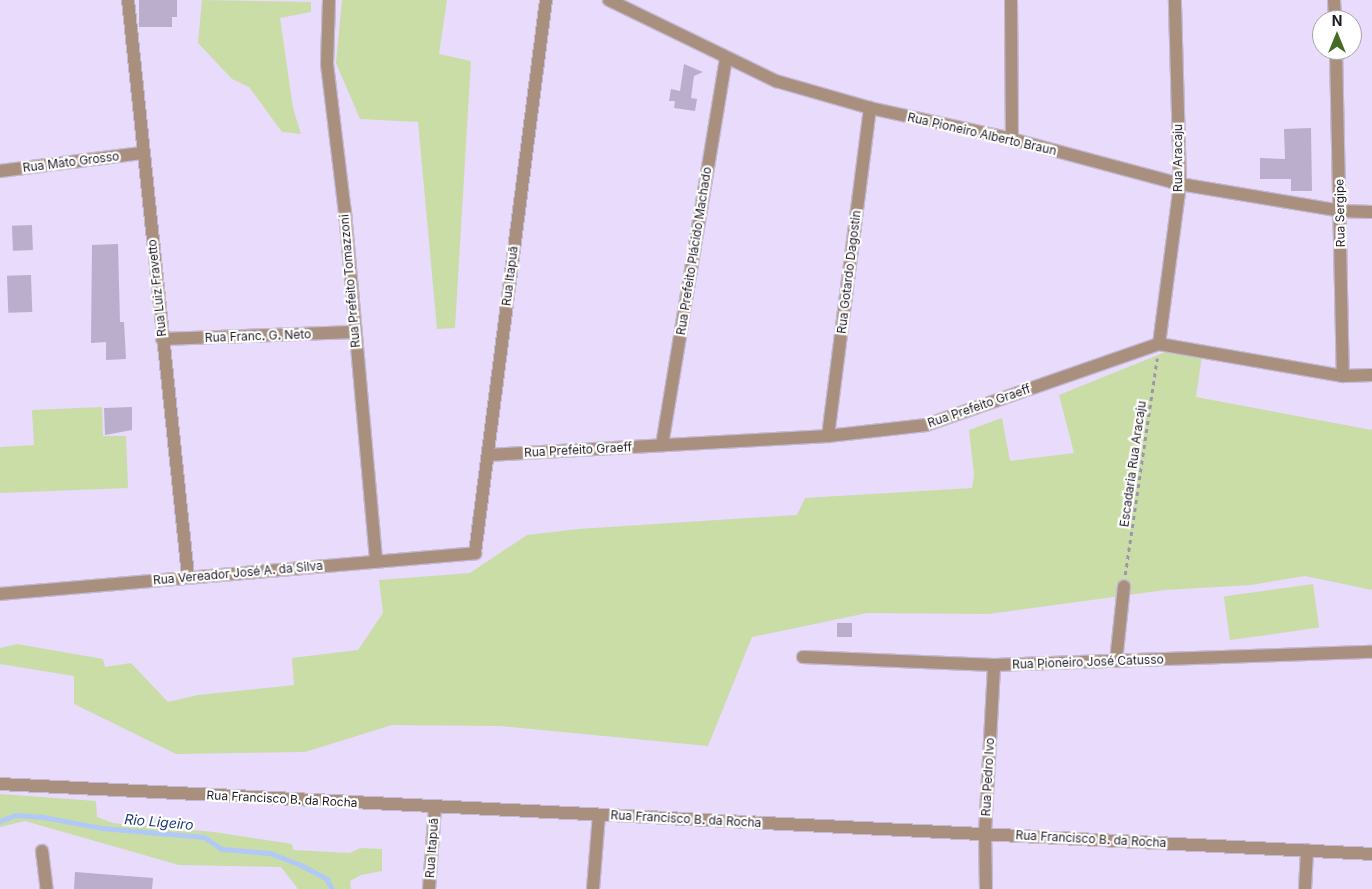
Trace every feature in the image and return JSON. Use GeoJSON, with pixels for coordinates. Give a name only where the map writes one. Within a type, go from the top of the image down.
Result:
{"type":"FeatureCollection","features":[{"type":"Feature","properties":{"kind":"street","name":"Rua Luiz Fravetto"},"geometry":{"type":"LineString","coordinates":[[128,0],[142,153],[188,576]]}},
{"type":"Feature","properties":{"kind":"street","name":"Rua Prefeito Tomazzoni"},"geometry":{"type":"LineString","coordinates":[[329,0],[327,64],[355,332],[376,562]]}},
{"type":"Feature","properties":{"kind":"street","name":"Rua Itapuã"},"geometry":{"type":"LineString","coordinates":[[475,553],[546,0]]}},
{"type":"Feature","properties":{"kind":"street","name":"Rua Pioneiro Alberto Braun"},"geometry":{"type":"LineString","coordinates":[[609,0],[776,81],[870,108],[1012,138],[1180,184],[1341,211],[1372,212]]}},
{"type":"Feature","properties":{"kind":"street"},"geometry":{"type":"LineString","coordinates":[[1011,0],[1012,138]]}},
{"type":"Feature","properties":{"kind":"street","name":"Rua Aracaju"},"geometry":{"type":"LineString","coordinates":[[1159,344],[1180,184],[1175,0]]}},
{"type":"Feature","properties":{"kind":"street","name":"Rua Prefeito Plácido Machado"},"geometry":{"type":"LineString","coordinates":[[662,444],[726,58]]}},
{"type":"Feature","properties":{"kind":"street","name":"Rua Sergipe"},"geometry":{"type":"LineString","coordinates":[[1336,60],[1343,376]]}},
{"type":"Feature","properties":{"kind":"street","name":"Rua Gotardo Dagostin"},"geometry":{"type":"LineString","coordinates":[[828,436],[870,108]]}},
{"type":"Feature","properties":{"kind":"street","name":"Rua Mato Grosso"},"geometry":{"type":"LineString","coordinates":[[0,171],[142,153]]}},
{"type":"Feature","properties":{"kind":"street","name":"Rua Franc. G. Neto"},"geometry":{"type":"LineString","coordinates":[[162,339],[355,332]]}},
{"type":"Feature","properties":{"kind":"street","name":"Rua Prefeito Graeff"},"geometry":{"type":"LineString","coordinates":[[488,455],[828,436],[926,425],[1159,344],[1343,376],[1372,375]]}},
{"type":"Feature","properties":{"kind":"street","name":"Rua Vereador José A. da Silva"},"geometry":{"type":"LineString","coordinates":[[0,594],[188,576],[475,553]]}},
{"type":"Feature","properties":{"kind":"street"},"geometry":{"type":"LineString","coordinates":[[1116,661],[1124,586]]}},
{"type":"Feature","properties":{"kind":"street","name":"Rua Pioneiro José Catusso"},"geometry":{"type":"LineString","coordinates":[[803,657],[994,666],[1372,652]]}},
{"type":"Feature","properties":{"kind":"street","name":"Rua Pedro Ivo"},"geometry":{"type":"LineString","coordinates":[[986,889],[985,833],[994,666]]}},
{"type":"Feature","properties":{"kind":"street","name":"Rua Francisco B. da Rocha"},"geometry":{"type":"LineString","coordinates":[[0,784],[1372,854]]}},
{"type":"Feature","properties":{"kind":"street","name":"Rua Itapuã"},"geometry":{"type":"LineString","coordinates":[[429,889],[435,807]]}},
{"type":"Feature","properties":{"kind":"street"},"geometry":{"type":"LineString","coordinates":[[593,889],[599,815]]}},
{"type":"Feature","properties":{"kind":"street"},"geometry":{"type":"LineString","coordinates":[[1305,889],[1307,850]]}},
{"type":"Feature","properties":{"kind":"street"},"geometry":{"type":"LineString","coordinates":[[42,851],[46,889]]}},
{"type":"Feature","properties":{"kind":"path","name":"Escadaria Rua Aracaju"},"geometry":{"type":"LineString","coordinates":[[1124,586],[1159,344]]}},
{"type":"Feature","properties":{"kind":"green space"},"geometry":{"type":"Polygon","coordinates":[[[202,0],[311,2],[311,12],[280,18],[293,108],[301,134],[282,132],[249,87],[232,79],[198,43],[202,0]]]}},
{"type":"Feature","properties":{"kind":"green space"},"geometry":{"type":"Polygon","coordinates":[[[342,0],[447,0],[439,54],[471,61],[455,328],[437,329],[418,122],[360,119],[336,63],[342,0]]]}},
{"type":"Feature","properties":{"kind":"green space"},"geometry":{"type":"Polygon","coordinates":[[[1168,351],[1202,356],[1196,397],[1372,430],[1372,590],[1305,576],[1251,585],[1165,590],[988,614],[867,613],[752,637],[708,746],[500,726],[392,725],[305,752],[176,754],[74,704],[74,676],[0,664],[0,648],[17,644],[103,659],[105,667],[131,663],[168,702],[198,695],[294,685],[292,658],[358,650],[383,613],[379,580],[470,573],[527,535],[578,529],[797,515],[805,498],[972,488],[974,475],[969,430],[1002,418],[1010,461],[1074,453],[1059,395],[1168,351]]]}},
{"type":"Feature","properties":{"kind":"green space"},"geometry":{"type":"Polygon","coordinates":[[[102,407],[103,436],[126,436],[128,488],[0,493],[0,447],[34,445],[32,410],[102,407]]]}},
{"type":"Feature","properties":{"kind":"green space"},"geometry":{"type":"Polygon","coordinates":[[[1313,584],[1319,628],[1230,640],[1224,597],[1313,584]]]}},
{"type":"Feature","properties":{"kind":"green space"},"geometry":{"type":"Polygon","coordinates":[[[0,794],[96,801],[97,817],[113,823],[214,832],[292,844],[293,850],[350,853],[360,848],[382,849],[382,871],[361,875],[350,881],[351,889],[298,889],[281,867],[179,865],[25,821],[0,827],[0,794]]]}},
{"type":"Feature","properties":{"kind":"building"},"geometry":{"type":"Polygon","coordinates":[[[139,0],[177,0],[177,17],[172,17],[172,27],[139,27],[139,0]]]}},
{"type":"Feature","properties":{"kind":"building"},"geometry":{"type":"Polygon","coordinates":[[[684,64],[703,72],[694,76],[691,98],[697,99],[695,111],[674,108],[675,101],[669,101],[671,89],[680,91],[684,64]]]}},
{"type":"Feature","properties":{"kind":"building"},"geometry":{"type":"Polygon","coordinates":[[[1311,128],[1312,191],[1291,191],[1291,179],[1260,179],[1260,158],[1285,159],[1284,129],[1311,128]]]}},
{"type":"Feature","properties":{"kind":"building"},"geometry":{"type":"Polygon","coordinates":[[[32,225],[33,250],[13,251],[12,226],[32,225]]]}},
{"type":"Feature","properties":{"kind":"building"},"geometry":{"type":"Polygon","coordinates":[[[118,244],[120,322],[124,322],[126,359],[106,360],[106,342],[91,343],[92,245],[118,244]]]}},
{"type":"Feature","properties":{"kind":"building"},"geometry":{"type":"Polygon","coordinates":[[[31,275],[32,312],[8,313],[7,276],[31,275]]]}},
{"type":"Feature","properties":{"kind":"building"},"geometry":{"type":"Polygon","coordinates":[[[132,407],[132,430],[105,435],[104,408],[132,407]]]}},
{"type":"Feature","properties":{"kind":"building"},"geometry":{"type":"Polygon","coordinates":[[[837,623],[852,623],[852,637],[837,637],[837,623]]]}},
{"type":"Feature","properties":{"kind":"building"},"geometry":{"type":"Polygon","coordinates":[[[75,872],[153,878],[152,889],[74,889],[75,872]]]}},
{"type":"Feature","properties":{"kind":"waterway","name":"Rio Ligeiro"},"geometry":{"type":"LineString","coordinates":[[0,821],[16,815],[43,817],[102,828],[204,837],[222,849],[270,853],[301,865],[327,879],[332,889]]}}]}
